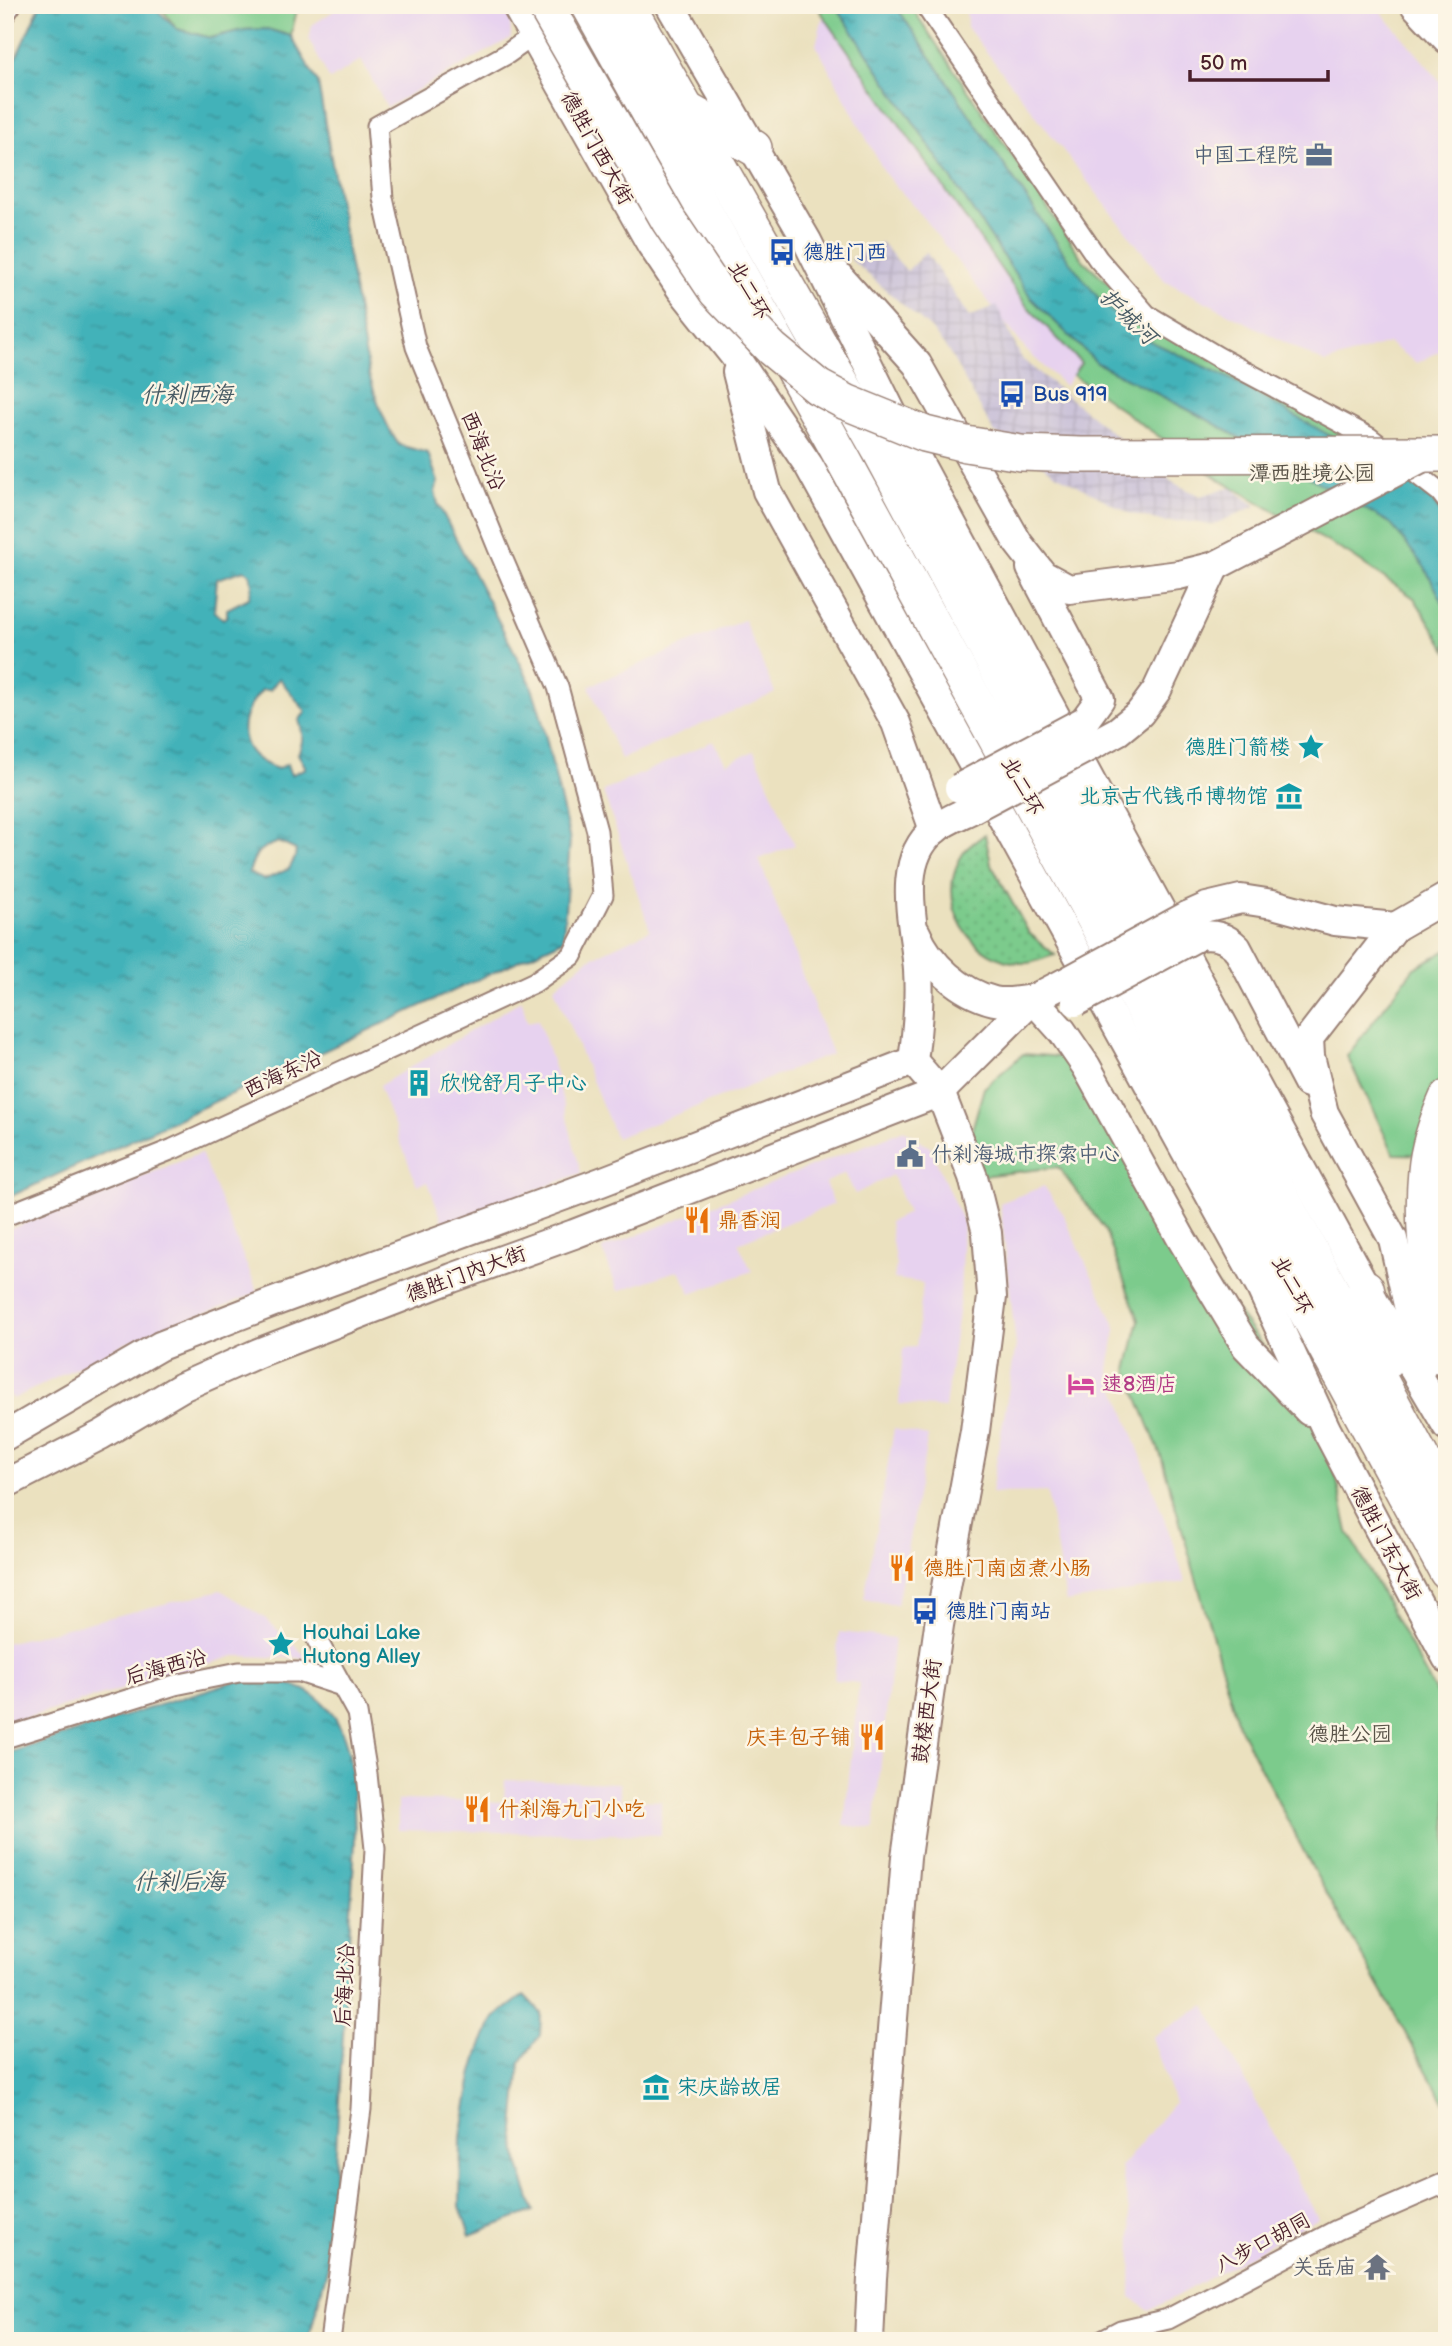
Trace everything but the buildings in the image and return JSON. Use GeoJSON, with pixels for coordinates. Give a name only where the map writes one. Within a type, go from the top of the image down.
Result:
{"type":"FeatureCollection","features":[{"type":"Feature","properties":{"kind":"highway","name":"北二环"},"geometry":{"type":"LineString","coordinates":[[589,5],[830,435],[1076,884],[1442,1564],[1447,1592]]}},
{"type":"Feature","properties":{"kind":"highway","name":"北二环"},"geometry":{"type":"LineString","coordinates":[[627,5],[879,449],[1447,1505]]}},
{"type":"Feature","properties":{"kind":"highway"},"geometry":{"type":"LineString","coordinates":[[540,20],[716,291],[772,349],[818,387],[846,402],[925,434],[1021,453],[1447,454]]}},
{"type":"Feature","properties":{"kind":"highway"},"geometry":{"type":"LineString","coordinates":[[633,83],[643,159]]}},
{"type":"Feature","properties":{"kind":"highway"},"geometry":{"type":"LineString","coordinates":[[687,109],[754,148]]}},
{"type":"Feature","properties":{"kind":"highway"},"geometry":{"type":"LineString","coordinates":[[1447,1098],[1436,1124],[1426,1169],[1424,1223],[1439,1332],[1447,1360]]}},
{"type":"Feature","properties":{"kind":"highway"},"geometry":{"type":"LineString","coordinates":[[1366,1288],[1394,1408]]}},
{"type":"Feature","properties":{"kind":"street"},"geometry":{"type":"LineString","coordinates":[[5,14],[11,5]]}},
{"type":"Feature","properties":{"kind":"street","name":"德胜门西大街"},"geometry":{"type":"LineString","coordinates":[[516,5],[540,20],[651,244],[681,289],[733,354],[809,466],[1261,1288],[1326,1429]]}},
{"type":"Feature","properties":{"kind":"street","name":"德胜门西大街"},"geometry":{"type":"LineString","coordinates":[[557,5],[643,159],[681,289]]}},
{"type":"Feature","properties":{"kind":"street"},"geometry":{"type":"LineString","coordinates":[[670,5],[807,241],[891,411],[1366,1288],[1447,1426]]}},
{"type":"Feature","properties":{"kind":"street"},"geometry":{"type":"LineString","coordinates":[[925,5],[1098,259],[1147,315],[1218,357],[1370,438],[1440,492],[1447,501]]}},
{"type":"Feature","properties":{"kind":"street"},"geometry":{"type":"LineString","coordinates":[[1415,5],[1447,39]]}},
{"type":"Feature","properties":{"kind":"street","name":"西海北沿"},"geometry":{"type":"LineString","coordinates":[[540,20],[507,54],[377,126],[383,198],[416,347],[558,687],[597,831],[603,895],[572,956]]}},
{"type":"Feature","properties":{"kind":"street"},"geometry":{"type":"LineString","coordinates":[[807,241],[917,365],[1018,543],[1100,699],[1090,732]]}},
{"type":"Feature","properties":{"kind":"street"},"geometry":{"type":"LineString","coordinates":[[733,354],[767,491],[897,723],[936,787],[965,798]]}},
{"type":"Feature","properties":{"kind":"street"},"geometry":{"type":"LineString","coordinates":[[1018,543],[1043,575],[1069,589],[1179,575],[1214,566],[1447,445]]}},
{"type":"Feature","properties":{"kind":"street"},"geometry":{"type":"LineString","coordinates":[[1033,999],[940,1092],[913,1061],[918,1027],[919,986],[910,900],[913,865],[925,841],[965,798],[1090,732],[1118,731],[1140,713],[1157,690],[1214,566]]}},
{"type":"Feature","properties":{"kind":"street"},"geometry":{"type":"LineString","coordinates":[[897,723],[934,830]]}},
{"type":"Feature","properties":{"kind":"street"},"geometry":{"type":"LineString","coordinates":[[1324,1113],[1310,1056],[1309,1038],[1395,927],[1447,897]]}},
{"type":"Feature","properties":{"kind":"street"},"geometry":{"type":"LineString","coordinates":[[913,924],[919,941],[944,973],[960,986],[995,1002],[1009,1003],[1071,992],[1193,926],[1214,905],[1241,899],[1273,904],[1335,921],[1395,927]]}},
{"type":"Feature","properties":{"kind":"street"},"geometry":{"type":"LineString","coordinates":[[1193,926],[1237,947],[1393,1240],[1428,1393]]}},
{"type":"Feature","properties":{"kind":"street","name":"西海东沿"},"geometry":{"type":"LineString","coordinates":[[5,1216],[206,1135],[536,982],[572,956]]}},
{"type":"Feature","properties":{"kind":"street"},"geometry":{"type":"LineString","coordinates":[[1071,992],[1070,1025],[1086,1066]]}},
{"type":"Feature","properties":{"kind":"street"},"geometry":{"type":"LineString","coordinates":[[1033,999],[1062,1031],[1086,1066],[1181,1238],[1246,1346],[1326,1429]]}},
{"type":"Feature","properties":{"kind":"street","name":"德胜门内大街"},"geometry":{"type":"LineString","coordinates":[[11,1435],[160,1346],[283,1298],[601,1182],[913,1061]]}},
{"type":"Feature","properties":{"kind":"street","name":"德胜门内大街"},"geometry":{"type":"LineString","coordinates":[[5,1485],[101,1435],[182,1387],[258,1353],[940,1092]]}},
{"type":"Feature","properties":{"kind":"street","name":"鼓楼西大街"},"geometry":{"type":"LineString","coordinates":[[869,2341],[906,1857],[939,1625],[975,1431],[992,1297],[987,1233],[976,1188],[940,1092]]}},
{"type":"Feature","properties":{"kind":"street","name":"德胜门东大街"},"geometry":{"type":"LineString","coordinates":[[1326,1429],[1447,1658]]}},
{"type":"Feature","properties":{"kind":"street","name":"后海北沿"},"geometry":{"type":"LineString","coordinates":[[317,1640],[358,1713],[375,1849],[362,2109],[330,2341]]}},
{"type":"Feature","properties":{"kind":"street","name":"后海西沿"},"geometry":{"type":"LineString","coordinates":[[5,1738],[175,1685],[239,1672],[299,1672],[342,1686]]}},
{"type":"Feature","properties":{"kind":"street","name":"八步口胡同"},"geometry":{"type":"LineString","coordinates":[[1100,2341],[1121,2330],[1168,2319],[1337,2230],[1447,2182]]}},
{"type":"Feature","properties":{"kind":"shaded area"},"geometry":{"type":"Polygon","coordinates":[[[343,5],[503,5],[510,17],[511,38],[387,107],[361,60],[330,80],[309,40],[312,25],[343,5]]]}},
{"type":"Feature","properties":{"kind":"shaded area"},"geometry":{"type":"Polygon","coordinates":[[[966,5],[1375,5],[1447,89],[1447,347],[1417,363],[1388,343],[1325,363],[1165,281],[967,27],[966,5]]]}},
{"type":"Feature","properties":{"kind":"shaded area"},"geometry":{"type":"Polygon","coordinates":[[[823,16],[1026,305],[1081,363],[1065,386],[1027,351],[914,206],[886,175],[816,45],[823,16]]]}},
{"type":"Feature","properties":{"kind":"shaded area"},"geometry":{"type":"Polygon","coordinates":[[[881,242],[907,271],[926,252],[969,317],[997,306],[1022,359],[1174,483],[1200,496],[1230,487],[1256,506],[1212,525],[1184,521],[1165,522],[1129,513],[1056,474],[994,432],[949,352],[931,329],[850,259],[881,242]]]}},
{"type":"Feature","properties":{"kind":"shaded area"},"geometry":{"type":"Polygon","coordinates":[[[744,620],[775,693],[621,759],[589,686],[744,620]]]}},
{"type":"Feature","properties":{"kind":"shaded area"},"geometry":{"type":"Polygon","coordinates":[[[713,741],[726,763],[754,751],[795,845],[759,859],[832,1054],[616,1138],[554,988],[587,960],[650,930],[603,791],[713,741]]]}},
{"type":"Feature","properties":{"kind":"shaded area"},"geometry":{"type":"Polygon","coordinates":[[[522,1000],[527,1022],[538,1020],[555,1070],[581,1173],[444,1226],[428,1182],[417,1185],[379,1086],[522,1000]]]}},
{"type":"Feature","properties":{"kind":"shaded area"},"geometry":{"type":"Polygon","coordinates":[[[904,1130],[930,1147],[963,1223],[960,1298],[945,1408],[899,1404],[903,1348],[916,1347],[923,1283],[894,1279],[896,1266],[889,1222],[908,1213],[892,1175],[855,1194],[845,1173],[825,1183],[834,1204],[738,1243],[752,1271],[691,1294],[679,1270],[618,1291],[602,1249],[904,1130]]]}},
{"type":"Feature","properties":{"kind":"shaded area"},"geometry":{"type":"Polygon","coordinates":[[[201,1153],[258,1293],[130,1341],[13,1399],[5,1389],[5,1231],[201,1153]]]}},
{"type":"Feature","properties":{"kind":"shaded area"},"geometry":{"type":"Polygon","coordinates":[[[1044,1186],[1062,1212],[1116,1327],[1109,1370],[1185,1582],[1066,1602],[1047,1492],[991,1493],[1016,1345],[1000,1203],[1044,1186]]]}},
{"type":"Feature","properties":{"kind":"shaded area"},"geometry":{"type":"Polygon","coordinates":[[[894,1429],[928,1436],[897,1605],[864,1599],[894,1429]]]}},
{"type":"Feature","properties":{"kind":"shaded area"},"geometry":{"type":"Polygon","coordinates":[[[221,1590],[266,1619],[308,1658],[235,1656],[5,1724],[5,1643],[221,1590]]]}},
{"type":"Feature","properties":{"kind":"shaded area"},"geometry":{"type":"Polygon","coordinates":[[[839,1632],[894,1638],[874,1829],[844,1825],[859,1683],[834,1680],[839,1632]]]}},
{"type":"Feature","properties":{"kind":"shaded area"},"geometry":{"type":"Polygon","coordinates":[[[505,1780],[620,1783],[620,1800],[661,1801],[661,1835],[398,1830],[398,1800],[504,1802],[505,1780]]]}},
{"type":"Feature","properties":{"kind":"shaded area"},"geometry":{"type":"Polygon","coordinates":[[[1205,2005],[1318,2218],[1149,2311],[1131,2297],[1132,2229],[1121,2167],[1174,2103],[1152,2037],[1205,2005]]]}},
{"type":"Feature","properties":{"kind":"green space"},"geometry":{"type":"Polygon","coordinates":[[[159,5],[298,5],[291,36],[267,29],[242,30],[211,38],[177,29],[159,5]]]}},
{"type":"Feature","properties":{"kind":"green space","name":"潭西胜境公园"},"geometry":{"type":"Polygon","coordinates":[[[816,5],[910,5],[1083,260],[1166,335],[1335,426],[1432,492],[1447,510],[1447,650],[1414,598],[1352,556],[1217,478],[1073,375],[1081,363],[1026,305],[816,5]]]}},
{"type":"Feature","properties":{"kind":"green space"},"geometry":{"type":"Polygon","coordinates":[[[985,834],[991,864],[1029,933],[1055,955],[1028,963],[1008,961],[989,954],[974,942],[962,927],[952,890],[955,871],[966,849],[985,834]]]}},
{"type":"Feature","properties":{"kind":"green space"},"geometry":{"type":"Polygon","coordinates":[[[1447,950],[1447,1155],[1394,1154],[1347,1056],[1414,968],[1447,950]]]}},
{"type":"Feature","properties":{"kind":"green space","name":"德胜公园"},"geometry":{"type":"Polygon","coordinates":[[[1023,1054],[1063,1057],[1086,1066],[1181,1238],[1326,1429],[1348,1532],[1447,1713],[1447,2107],[1314,1871],[1238,1725],[1161,1456],[1127,1370],[1139,1320],[1104,1228],[1058,1167],[973,1177],[963,1149],[971,1133],[984,1088],[1023,1054]]]}},
{"type":"Feature","properties":{"kind":"water","name":"什刹西海"},"geometry":{"type":"Polygon","coordinates":[[[40,5],[152,5],[177,29],[211,38],[242,30],[267,29],[291,36],[318,83],[369,375],[378,403],[399,445],[428,453],[438,482],[435,492],[438,504],[530,682],[540,712],[570,840],[563,940],[5,1199],[5,82],[40,5]],[[244,570],[217,579],[214,611],[223,619],[227,616],[227,609],[249,598],[252,585],[250,574],[244,570]],[[279,678],[270,690],[262,690],[253,701],[244,724],[244,736],[254,755],[278,769],[287,764],[291,775],[306,768],[298,754],[302,737],[299,720],[306,712],[279,678]],[[279,842],[262,849],[253,860],[249,873],[264,880],[289,869],[295,858],[296,850],[279,842]]]}},
{"type":"Feature","properties":{"kind":"water"},"geometry":{"type":"Polygon","coordinates":[[[835,5],[895,5],[1070,262],[1104,305],[1141,337],[1225,376],[1420,487],[1447,519],[1447,610],[1425,568],[1390,523],[1206,419],[1097,363],[1032,299],[835,5]]]}},
{"type":"Feature","properties":{"kind":"water","name":"什刹后海"},"geometry":{"type":"Polygon","coordinates":[[[235,1681],[284,1683],[309,1692],[326,1706],[339,1725],[347,1746],[354,1795],[355,1842],[329,2262],[308,2341],[5,2341],[5,1754],[235,1681]]]}},
{"type":"Feature","properties":{"kind":"water"},"geometry":{"type":"Polygon","coordinates":[[[524,1995],[541,2013],[540,2035],[520,2063],[514,2130],[519,2166],[534,2211],[470,2235],[460,2206],[461,2137],[472,2076],[481,2045],[494,2018],[524,1995]]]}},
{"type":"Feature","properties":{"kind":"place","name":"中国工程院"},"geometry":{"type":"Point","coordinates":[1319,155]}},
{"type":"Feature","properties":{"kind":"place","name":"德胜门西"},"geometry":{"type":"Point","coordinates":[782,252]}},
{"type":"Feature","properties":{"kind":"place","name":"Bus 919"},"geometry":{"type":"Point","coordinates":[1012,394]}},
{"type":"Feature","properties":{"kind":"place","name":"德胜门箭楼"},"geometry":{"type":"Point","coordinates":[1311,747]}},
{"type":"Feature","properties":{"kind":"place","name":"北京古代钱币博物馆"},"geometry":{"type":"Point","coordinates":[1289,796]}},
{"type":"Feature","properties":{"kind":"place","name":"欣悦舒月子中心"},"geometry":{"type":"Point","coordinates":[419,1083]}},
{"type":"Feature","properties":{"kind":"place","name":"什刹海城市探索中心"},"geometry":{"type":"Point","coordinates":[910,1154]}},
{"type":"Feature","properties":{"kind":"place","name":"鼎香润"},"geometry":{"type":"Point","coordinates":[697,1220]}},
{"type":"Feature","properties":{"kind":"place","name":"速8酒店"},"geometry":{"type":"Point","coordinates":[1081,1384]}},
{"type":"Feature","properties":{"kind":"place","name":"德胜门南卤煮小肠"},"geometry":{"type":"Point","coordinates":[902,1568]}},
{"type":"Feature","properties":{"kind":"place","name":"德胜门南站"},"geometry":{"type":"Point","coordinates":[925,1611]}},
{"type":"Feature","properties":{"kind":"place","name":"Houhai Lake Hutong Alley"},"geometry":{"type":"Point","coordinates":[281,1644]}},
{"type":"Feature","properties":{"kind":"place","name":"庆丰包子铺"},"geometry":{"type":"Point","coordinates":[872,1737]}},
{"type":"Feature","properties":{"kind":"place","name":"什刹海九门小吃"},"geometry":{"type":"Point","coordinates":[477,1809]}},
{"type":"Feature","properties":{"kind":"place","name":"宋庆龄故居"},"geometry":{"type":"Point","coordinates":[656,2087]}},
{"type":"Feature","properties":{"kind":"place","name":"关岳庙"},"geometry":{"type":"Point","coordinates":[1377,2267]}},
{"type":"Feature","properties":{"kind":"water label","name":"护城河"},"geometry":{"type":"Point","coordinates":[1128,317]}}]}
